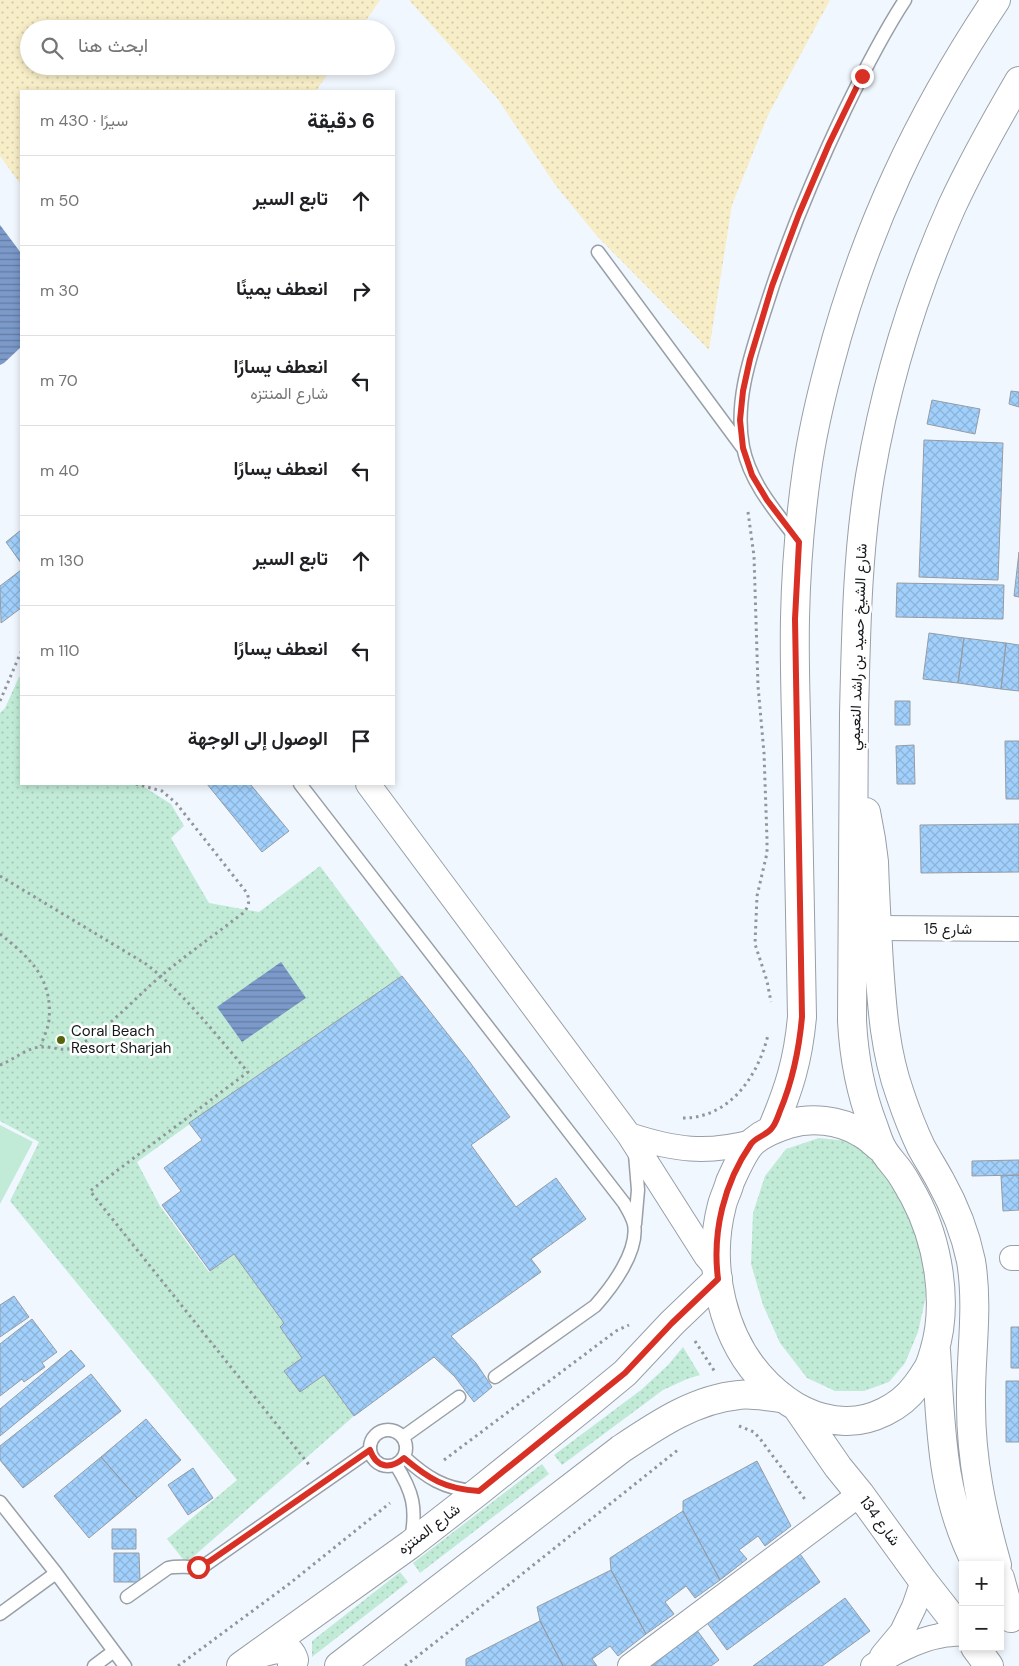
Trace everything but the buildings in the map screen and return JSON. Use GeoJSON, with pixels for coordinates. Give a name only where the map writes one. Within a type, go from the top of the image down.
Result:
{"type":"FeatureCollection","features":[{"type":"Feature","properties":{"kind":"main road"},"geometry":{"type":"LineString","coordinates":[[790,1404],[757,1375],[738,1347],[726,1317],[717,1274],[717,1241],[722,1206],[734,1172],[762,1136],[792,1078],[800,1040],[802,1017],[795,619],[799,542],[807,468],[822,394],[840,321],[865,250],[893,180],[927,112],[964,48],[996,0]]}},
{"type":"Feature","properties":{"kind":"main road","name":"شارع الشيخ حميد بن راشد النعيمي"},"geometry":{"type":"LineString","coordinates":[[882,1149],[864,1100],[857,1074],[853,1048],[852,1021],[853,773],[856,617],[861,546],[870,476],[884,407],[903,338],[925,272],[949,214],[984,143],[1019,81]]}},
{"type":"Feature","properties":{"kind":"main road"},"geometry":{"type":"LineString","coordinates":[[853,773],[862,794],[871,839],[885,1034],[899,1092],[909,1120],[955,1211],[965,1237],[970,1261],[975,1291],[970,1402],[973,1452],[981,1503],[996,1561]]}},
{"type":"Feature","properties":{"kind":"main road"},"geometry":{"type":"LineString","coordinates":[[339,1666],[621,1449],[653,1427],[680,1412],[709,1401],[740,1394],[790,1404],[822,1419],[848,1421],[873,1417],[896,1406],[914,1389],[928,1368],[936,1344],[941,1315],[940,1285],[927,1227],[916,1199],[901,1173],[882,1149],[859,1131],[831,1121],[801,1120],[762,1136]]}},
{"type":"Feature","properties":{"kind":"main road","name":"شارع المنتزه"},"geometry":{"type":"LineString","coordinates":[[250,1659],[411,1544],[625,1373],[717,1274]]}},
{"type":"Feature","properties":{"kind":"main road"},"geometry":{"type":"LineString","coordinates":[[936,1344],[941,1433],[946,1473],[955,1512],[975,1561]]}},
{"type":"Feature","properties":{"kind":"main road","name":"شارع 134"},"geometry":{"type":"LineString","coordinates":[[790,1404],[860,1494],[959,1628]]}},
{"type":"Feature","properties":{"kind":"main road"},"geometry":{"type":"LineString","coordinates":[[1004,1594],[1010,1617]]}},
{"type":"Feature","properties":{"kind":"main road"},"geometry":{"type":"LineString","coordinates":[[250,1659],[278,1649],[289,1650],[293,1654],[292,1666]]}},
{"type":"Feature","properties":{"kind":"main road"},"geometry":{"type":"LineString","coordinates":[[978,1651],[989,1666]]}},
{"type":"Feature","properties":{"kind":"street"},"geometry":{"type":"LineString","coordinates":[[369,785],[629,1135],[717,1274]]}},
{"type":"Feature","properties":{"kind":"street","name":"شارع 15"},"geometry":{"type":"LineString","coordinates":[[877,928],[1019,929]]}},
{"type":"Feature","properties":{"kind":"street"},"geometry":{"type":"LineString","coordinates":[[629,1135],[671,1147],[712,1150],[732,1147],[762,1136]]}},
{"type":"Feature","properties":{"kind":"street"},"geometry":{"type":"LineString","coordinates":[[630,1666],[860,1494]]}},
{"type":"Feature","properties":{"kind":"street"},"geometry":{"type":"LineString","coordinates":[[874,1665],[902,1632],[914,1607],[923,1580]]}},
{"type":"Feature","properties":{"kind":"street"},"geometry":{"type":"LineString","coordinates":[[874,1665],[909,1646],[927,1639],[959,1633]]}},
{"type":"Feature","properties":{"kind":"lane"},"geometry":{"type":"LineString","coordinates":[[799,542],[767,500],[752,475],[743,448],[740,420],[743,391],[750,359],[772,286],[799,214],[829,144],[862,76],[904,0]]}},
{"type":"Feature","properties":{"kind":"lane"},"geometry":{"type":"LineString","coordinates":[[598,252],[743,448]]}},
{"type":"Feature","properties":{"kind":"lane"},"geometry":{"type":"LineString","coordinates":[[301,785],[624,1203],[631,1214],[634,1226]]}},
{"type":"Feature","properties":{"kind":"lane"},"geometry":{"type":"LineString","coordinates":[[495,1377],[594,1306],[608,1292],[619,1275],[628,1258],[637,1208],[638,1180],[629,1135]]}},
{"type":"Feature","properties":{"kind":"lane"},"geometry":{"type":"LineString","coordinates":[[403,1437],[459,1397]]}},
{"type":"Feature","properties":{"kind":"lane"},"geometry":{"type":"LineString","coordinates":[[392,1429],[403,1437],[406,1451],[400,1461],[386,1466],[375,1460],[370,1450],[371,1443],[378,1432],[392,1429]]}},
{"type":"Feature","properties":{"kind":"lane"},"geometry":{"type":"LineString","coordinates":[[127,1597],[168,1568],[205,1565],[370,1450]]}},
{"type":"Feature","properties":{"kind":"lane"},"geometry":{"type":"LineString","coordinates":[[400,1461],[435,1481],[464,1490],[479,1491]]}},
{"type":"Feature","properties":{"kind":"lane"},"geometry":{"type":"LineString","coordinates":[[400,1461],[413,1502],[414,1523],[411,1544]]}},
{"type":"Feature","properties":{"kind":"lane"},"geometry":{"type":"LineString","coordinates":[[0,1502],[114,1651],[128,1665]]}},
{"type":"Feature","properties":{"kind":"lane"},"geometry":{"type":"LineString","coordinates":[[0,1614],[56,1573]]}},
{"type":"Feature","properties":{"kind":"lane"},"geometry":{"type":"LineString","coordinates":[[94,1666],[114,1651]]}},
{"type":"Feature","properties":{"kind":"path"},"geometry":{"type":"LineString","coordinates":[[746,504],[754,556],[758,686],[764,754],[767,839],[767,853],[757,896],[756,944],[760,964],[767,981],[771,1002],[770,1011]]}},
{"type":"Feature","properties":{"kind":"path"},"geometry":{"type":"LineString","coordinates":[[0,701],[20,654]]}},
{"type":"Feature","properties":{"kind":"path"},"geometry":{"type":"LineString","coordinates":[[0,1064],[20,1053],[41,1046],[70,1049],[84,1042],[99,1032],[161,976],[244,914],[249,905],[247,893],[176,803],[162,791],[140,785]]}},
{"type":"Feature","properties":{"kind":"path"},"geometry":{"type":"LineString","coordinates":[[0,876],[146,964],[181,996],[248,1072],[90,1191],[323,1483]]}},
{"type":"Feature","properties":{"kind":"path"},"geometry":{"type":"LineString","coordinates":[[0,934],[26,954],[40,972],[48,998],[48,1021],[41,1046]]}},
{"type":"Feature","properties":{"kind":"path"},"geometry":{"type":"LineString","coordinates":[[676,1118],[693,1118],[717,1109],[737,1096],[754,1074],[764,1051],[770,1028]]}},
{"type":"Feature","properties":{"kind":"path"},"geometry":{"type":"LineString","coordinates":[[734,1424],[754,1432],[822,1522]]}},
{"type":"Feature","properties":{"kind":"path"},"geometry":{"type":"LineString","coordinates":[[405,1666],[679,1449]]}},
{"type":"Feature","properties":{"kind":"green space"},"geometry":{"type":"Polygon","coordinates":[[[20,677],[20,785],[141,785],[171,804],[184,826],[171,838],[209,903],[259,912],[320,866],[402,976],[137,1162],[160,1206],[209,1272],[234,1254],[284,1323],[280,1327],[302,1358],[284,1371],[300,1392],[324,1375],[354,1416],[186,1563],[167,1539],[237,1480],[10,1201],[39,1142],[0,1121],[0,713],[5,708],[20,677]]]}},
{"type":"Feature","properties":{"kind":"green space"},"geometry":{"type":"Polygon","coordinates":[[[0,1125],[33,1142],[0,1204],[0,1125]]]}},
{"type":"Feature","properties":{"kind":"green space"},"geometry":{"type":"Polygon","coordinates":[[[819,1138],[848,1141],[867,1152],[889,1177],[909,1213],[923,1258],[926,1296],[918,1332],[905,1363],[889,1382],[864,1391],[835,1391],[807,1378],[780,1343],[763,1305],[751,1264],[753,1213],[765,1176],[786,1149],[819,1138]]]}},
{"type":"Feature","properties":{"kind":"green space"},"geometry":{"type":"Polygon","coordinates":[[[683,1347],[700,1375],[663,1390],[562,1465],[554,1455],[641,1390],[668,1365],[683,1347]]]}},
{"type":"Feature","properties":{"kind":"green space"},"geometry":{"type":"Polygon","coordinates":[[[542,1464],[549,1474],[420,1573],[413,1563],[542,1464]]]}},
{"type":"Feature","properties":{"kind":"green space"},"geometry":{"type":"Polygon","coordinates":[[[400,1572],[408,1582],[312,1657],[312,1641],[400,1572]]]}},
{"type":"Feature","properties":{"kind":"sand"},"geometry":{"type":"Polygon","coordinates":[[[0,0],[380,0],[366,20],[20,20],[20,75],[327,75],[317,90],[20,90],[20,184],[0,156],[0,0]]]}},
{"type":"Feature","properties":{"kind":"sand"},"geometry":{"type":"Polygon","coordinates":[[[409,0],[830,0],[768,115],[732,205],[709,350],[597,236],[556,186],[497,98],[409,0]]]}},
{"type":"Feature","properties":{"kind":"water"},"geometry":{"type":"Polygon","coordinates":[[[0,225],[20,252],[20,348],[0,365],[0,225]]]}},
{"type":"Feature","properties":{"kind":"water"},"geometry":{"type":"Polygon","coordinates":[[[281,962],[306,998],[242,1042],[217,1007],[281,962]]]}},
{"type":"Feature","properties":{"kind":"place","name":"Coral Beach Resort Sharjah"},"geometry":{"type":"Point","coordinates":[61,1040]}},
{"type":"Feature","properties":{"kind":"route"},"geometry":{"type":"LineString","coordinates":[[198,1567],[205,1565],[370,1450],[372,1456],[380,1464],[386,1466],[396,1465],[404,1458],[424,1475],[435,1481],[464,1490],[479,1491],[625,1373],[672,1323],[718,1279],[717,1241],[722,1206],[734,1172],[752,1142],[772,1129],[781,1108],[790,1086],[796,1063],[802,1017],[795,619],[799,542],[767,500],[752,475],[743,448],[740,420],[743,391],[750,359],[772,286],[799,214],[829,144],[862,76]]}}]}
